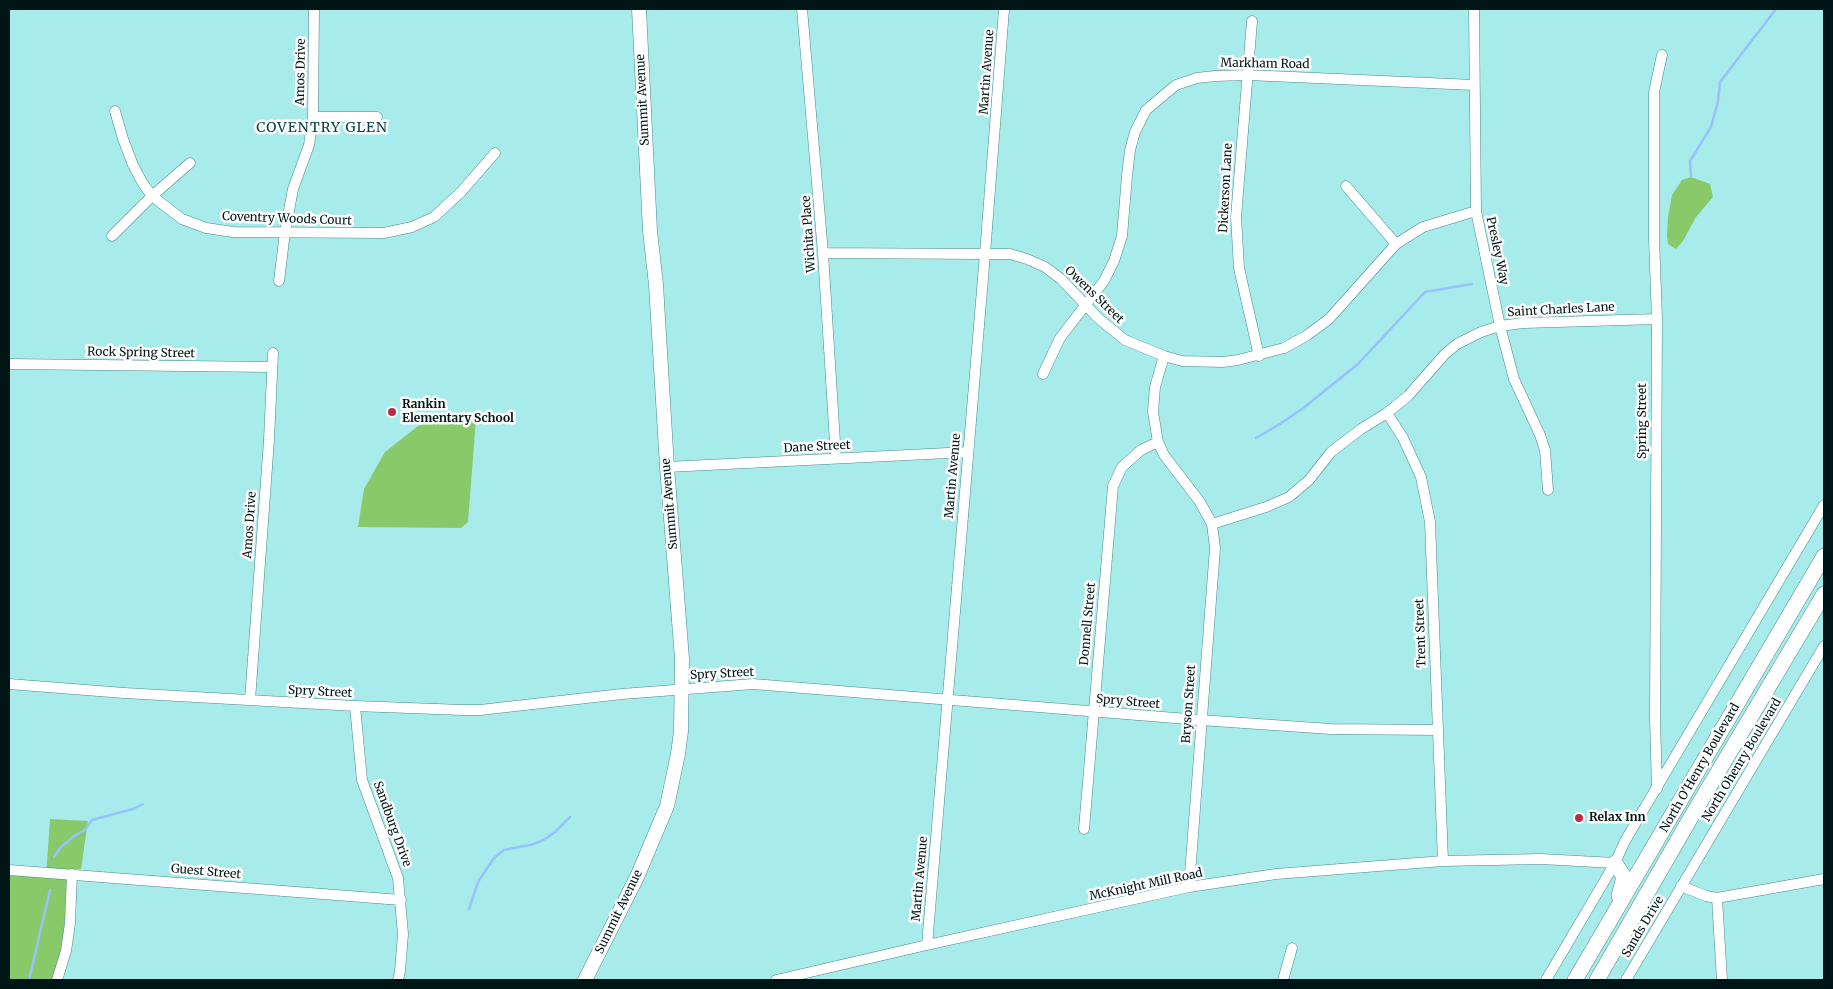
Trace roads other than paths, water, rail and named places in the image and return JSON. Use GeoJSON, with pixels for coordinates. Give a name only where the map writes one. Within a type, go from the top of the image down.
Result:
{"type":"FeatureCollection","features":[{"type":"Feature","properties":{"kind":"highway","name":"North O'Henry Boulevard"},"geometry":{"type":"LineString","coordinates":[[1575,980],[1824,556]]}},
{"type":"Feature","properties":{"kind":"highway","name":"North O'Henry Boulevard"},"geometry":{"type":"LineString","coordinates":[[1597,980],[1824,594]]}},
{"type":"Feature","properties":{"kind":"highway"},"geometry":{"type":"LineString","coordinates":[[1615,863],[1634,864],[1647,858]]}},
{"type":"Feature","properties":{"kind":"highway"},"geometry":{"type":"LineString","coordinates":[[1615,863],[1620,868],[1624,877],[1617,908]]}},
{"type":"Feature","properties":{"kind":"main road","name":"Summit Avenue"},"geometry":{"type":"LineString","coordinates":[[585,980],[637,877],[667,806],[681,731],[683,689],[656,284],[650,231],[640,9]]}},
{"type":"Feature","properties":{"kind":"street","name":"Amos Drive"},"geometry":{"type":"LineString","coordinates":[[279,281],[285,232],[293,190],[309,145],[313,116],[314,9]]}},
{"type":"Feature","properties":{"kind":"street","name":"Wichita Place"},"geometry":{"type":"LineString","coordinates":[[802,9],[823,253],[836,458]]}},
{"type":"Feature","properties":{"kind":"street","name":"Martin Avenue"},"geometry":{"type":"LineString","coordinates":[[927,945],[1004,9]]}},
{"type":"Feature","properties":{"kind":"street","name":"Presley Way"},"geometry":{"type":"LineString","coordinates":[[1474,9],[1476,212],[1500,326],[1514,379],[1545,450],[1548,490]]}},
{"type":"Feature","properties":{"kind":"street","name":"Dickerson Lane"},"geometry":{"type":"LineString","coordinates":[[1252,20],[1236,217],[1236,243],[1239,268],[1259,356]]}},
{"type":"Feature","properties":{"kind":"street","name":"Spring Street"},"geometry":{"type":"LineString","coordinates":[[1657,788],[1654,92],[1662,55]]}},
{"type":"Feature","properties":{"kind":"street","name":"Markham Road"},"geometry":{"type":"LineString","coordinates":[[1043,374],[1060,338],[1104,280],[1114,261],[1122,236],[1130,150],[1135,132],[1146,110],[1176,85],[1197,78],[1247,75],[1474,85]]}},
{"type":"Feature","properties":{"kind":"street","name":"Coventry Woods Court"},"geometry":{"type":"LineString","coordinates":[[115,111],[122,139],[133,165],[152,196],[182,219],[206,228],[233,232],[384,233],[412,227],[434,217],[461,192],[495,153]]}},
{"type":"Feature","properties":{"kind":"street"},"geometry":{"type":"LineString","coordinates":[[313,116],[377,117]]}},
{"type":"Feature","properties":{"kind":"street"},"geometry":{"type":"LineString","coordinates":[[112,236],[152,196],[190,163]]}},
{"type":"Feature","properties":{"kind":"street"},"geometry":{"type":"LineString","coordinates":[[1346,186],[1396,244]]}},
{"type":"Feature","properties":{"kind":"street","name":"Owens Street"},"geometry":{"type":"LineString","coordinates":[[823,253],[1010,254],[1045,267],[1061,279],[1098,318],[1126,340],[1164,356],[1182,361],[1223,362],[1259,356],[1284,348],[1306,336],[1329,319],[1396,244],[1423,227],[1476,212]]}},
{"type":"Feature","properties":{"kind":"street","name":"Saint Charles Lane"},"geometry":{"type":"LineString","coordinates":[[1212,524],[1266,507],[1289,497],[1309,480],[1331,452],[1408,396],[1423,376],[1444,354],[1457,344],[1480,332],[1500,326],[1523,323],[1656,319]]}},
{"type":"Feature","properties":{"kind":"street","name":"Amos Drive"},"geometry":{"type":"LineString","coordinates":[[250,700],[274,353]]}},
{"type":"Feature","properties":{"kind":"street"},"geometry":{"type":"LineString","coordinates":[[1164,356],[1155,387],[1154,412],[1158,442],[1164,455],[1200,502],[1212,524]]}},
{"type":"Feature","properties":{"kind":"street","name":"Rock Spring Street"},"geometry":{"type":"LineString","coordinates":[[9,364],[272,367]]}},
{"type":"Feature","properties":{"kind":"street","name":"Trent Street"},"geometry":{"type":"LineString","coordinates":[[1387,413],[1403,438],[1421,477],[1430,522],[1443,861]]}},
{"type":"Feature","properties":{"kind":"street","name":"Donnell Street"},"geometry":{"type":"LineString","coordinates":[[1084,829],[1113,486],[1122,467],[1141,450],[1158,442]]}},
{"type":"Feature","properties":{"kind":"street","name":"Dane Street"},"geometry":{"type":"LineString","coordinates":[[667,467],[968,452]]}},
{"type":"Feature","properties":{"kind":"street","name":"North O'Henry Boulevard"},"geometry":{"type":"LineString","coordinates":[[1546,980],[1615,863],[1625,841],[1824,505]]}},
{"type":"Feature","properties":{"kind":"street","name":"Bryson Street"},"geometry":{"type":"LineString","coordinates":[[1189,887],[1214,548],[1212,524]]}},
{"type":"Feature","properties":{"kind":"street","name":"North Ohenry Boulevard"},"geometry":{"type":"LineString","coordinates":[[1682,886],[1824,646]]}},
{"type":"Feature","properties":{"kind":"street","name":"Spry Street"},"geometry":{"type":"LineString","coordinates":[[9,684],[355,706],[480,710],[683,689],[753,684],[1331,729],[1437,730]]}},
{"type":"Feature","properties":{"kind":"street","name":"Sandburg Drive"},"geometry":{"type":"LineString","coordinates":[[355,706],[362,780],[398,878],[403,934],[398,980]]}},
{"type":"Feature","properties":{"kind":"street","name":"McKnight Mill Road"},"geometry":{"type":"LineString","coordinates":[[776,980],[1189,887],[1276,874],[1443,861],[1527,860],[1615,863]]}},
{"type":"Feature","properties":{"kind":"street","name":"Guest Street"},"geometry":{"type":"LineString","coordinates":[[9,870],[400,900]]}},
{"type":"Feature","properties":{"kind":"street"},"geometry":{"type":"LineString","coordinates":[[57,980],[66,951],[70,924],[72,874]]}},
{"type":"Feature","properties":{"kind":"street"},"geometry":{"type":"LineString","coordinates":[[1682,886],[1706,896],[1717,898],[1824,879]]}},
{"type":"Feature","properties":{"kind":"street","name":"Sands Drive"},"geometry":{"type":"LineString","coordinates":[[1626,980],[1682,886]]}},
{"type":"Feature","properties":{"kind":"street"},"geometry":{"type":"LineString","coordinates":[[1717,898],[1722,980]]}},
{"type":"Feature","properties":{"kind":"street"},"geometry":{"type":"LineString","coordinates":[[1283,980],[1292,948]]}},
{"type":"Feature","properties":{"kind":"waterway"},"geometry":{"type":"LineString","coordinates":[[1691,177],[1690,161],[1711,127],[1718,101],[1720,82],[1776,9]]}},
{"type":"Feature","properties":{"kind":"waterway"},"geometry":{"type":"LineString","coordinates":[[1256,438],[1302,409],[1358,364],[1425,292],[1472,284]]}},
{"type":"Feature","properties":{"kind":"waterway"},"geometry":{"type":"LineString","coordinates":[[54,857],[60,848],[74,836],[85,830],[92,820],[133,809],[143,804]]}},
{"type":"Feature","properties":{"kind":"waterway"},"geometry":{"type":"LineString","coordinates":[[469,909],[478,882],[494,858],[504,850],[534,844],[545,839],[570,817]]}},
{"type":"Feature","properties":{"kind":"waterway"},"geometry":{"type":"LineString","coordinates":[[29,980],[50,890]]}},
{"type":"Feature","properties":{"kind":"place","name":"Rankin Elementary School"},"geometry":{"type":"Point","coordinates":[392,412]}},
{"type":"Feature","properties":{"kind":"place","name":"Relax Inn"},"geometry":{"type":"Point","coordinates":[1579,818]}},
{"type":"Feature","properties":{"kind":"district","name":"COVENTRY GLEN"},"geometry":{"type":"Point","coordinates":[322,128]}}]}
